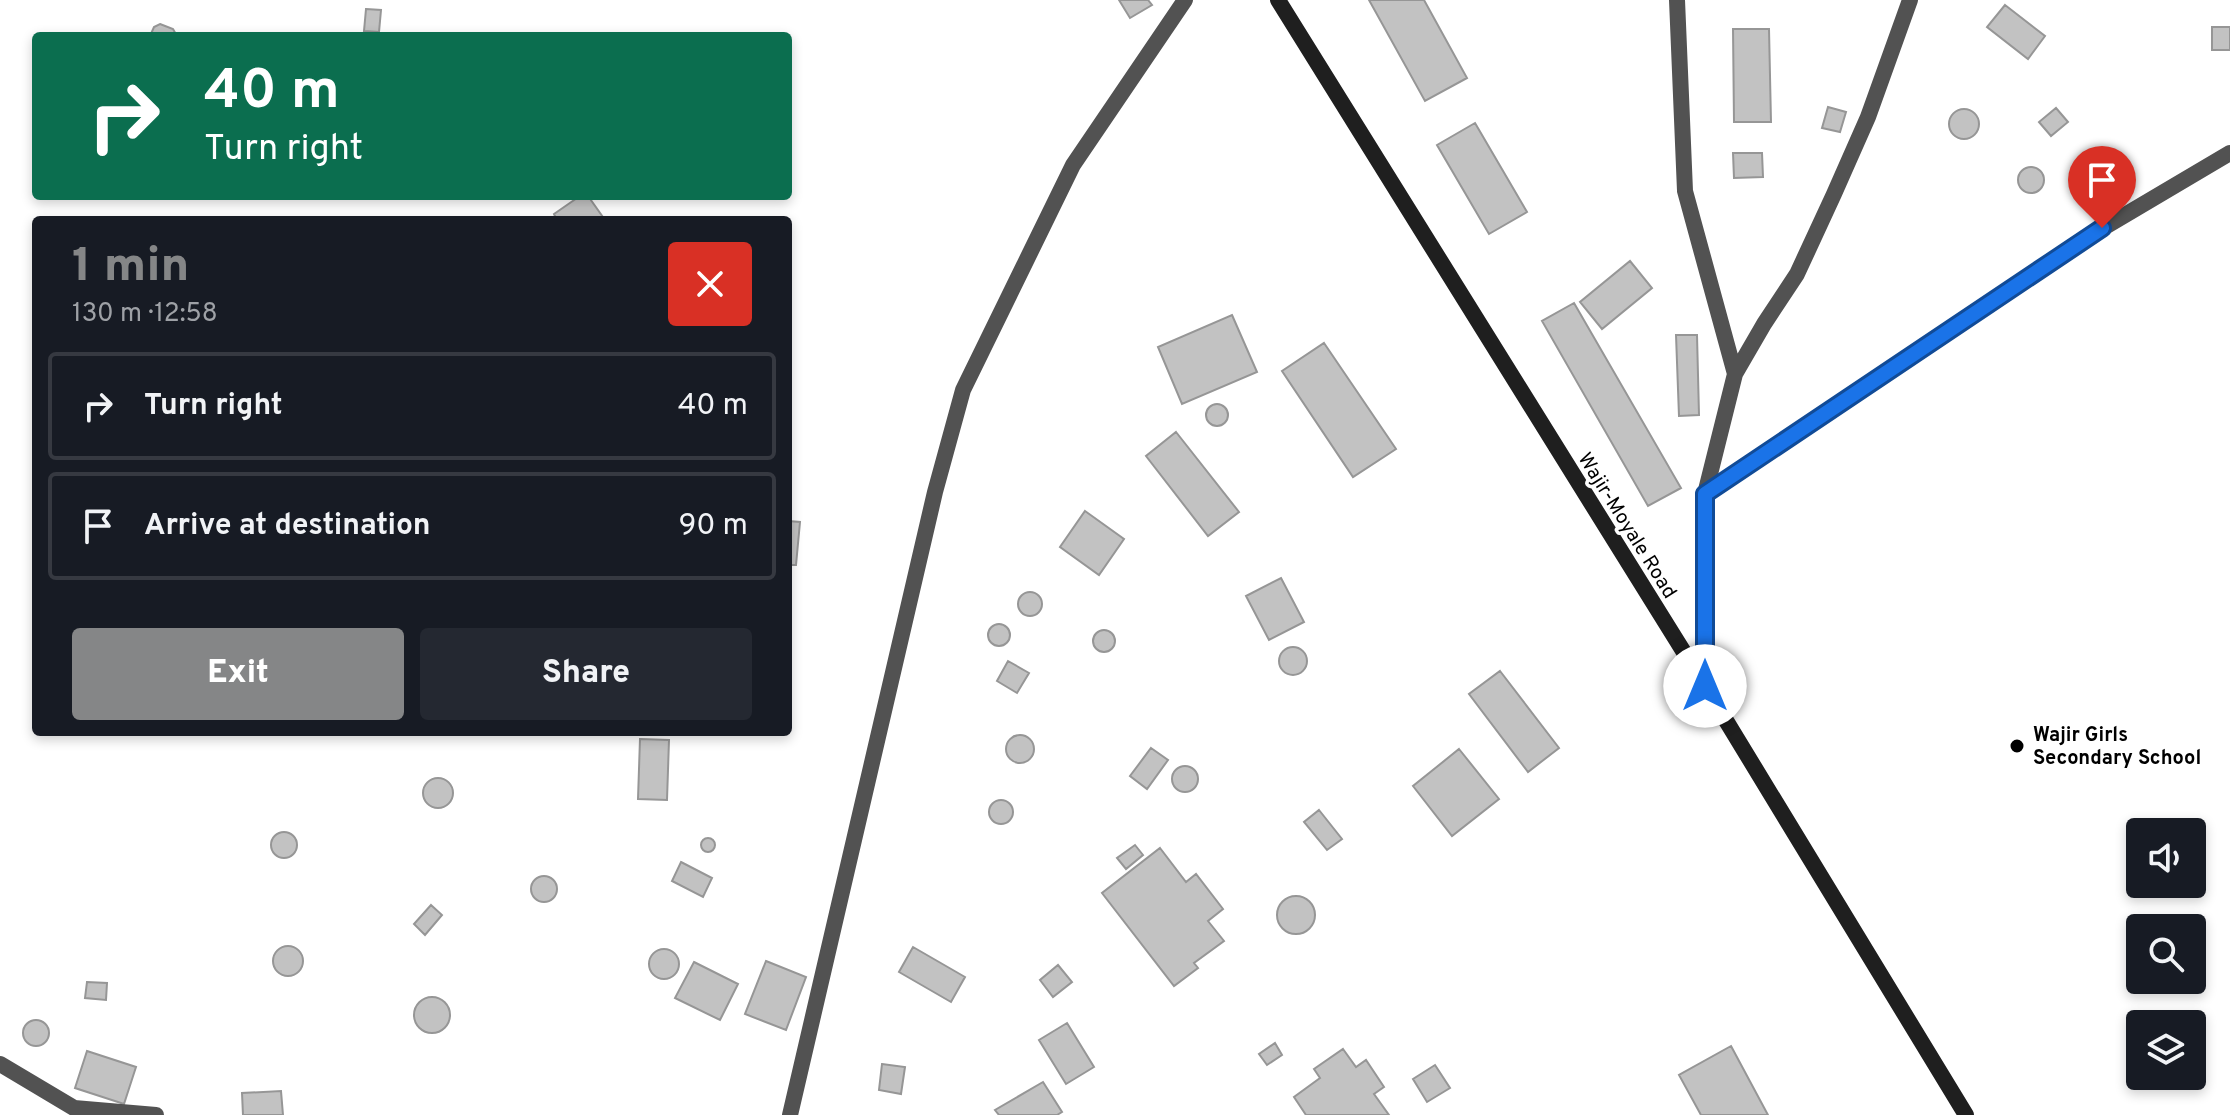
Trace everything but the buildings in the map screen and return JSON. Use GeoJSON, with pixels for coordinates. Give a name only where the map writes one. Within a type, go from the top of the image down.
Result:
{"type":"FeatureCollection","features":[{"type":"Feature","properties":{"kind":"main road","name":"Wajir-Moyale Road"},"geometry":{"type":"LineString","coordinates":[[1278,0],[1705,686],[1966,1115]]}},
{"type":"Feature","properties":{"kind":"street"},"geometry":{"type":"LineString","coordinates":[[790,1115],[935,492],[963,390],[1073,165],[1185,0]]}},
{"type":"Feature","properties":{"kind":"street"},"geometry":{"type":"LineString","coordinates":[[1677,0],[1685,191],[1735,374]]}},
{"type":"Feature","properties":{"kind":"street"},"geometry":{"type":"LineString","coordinates":[[1705,686],[1705,494],[1735,374],[1797,274],[1868,117],[1910,0]]}},
{"type":"Feature","properties":{"kind":"street"},"geometry":{"type":"LineString","coordinates":[[1705,494],[2076,244],[2230,153]]}},
{"type":"Feature","properties":{"kind":"street"},"geometry":{"type":"LineString","coordinates":[[0,1064],[74,1108],[156,1115]]}},
{"type":"Feature","properties":{"kind":"place","name":"Wajir Girls Secondary School"},"geometry":{"type":"Point","coordinates":[2017,746]}},
{"type":"Feature","properties":{"kind":"route"},"geometry":{"type":"LineString","coordinates":[[1705,686],[1705,494],[2102,228]]}}]}
